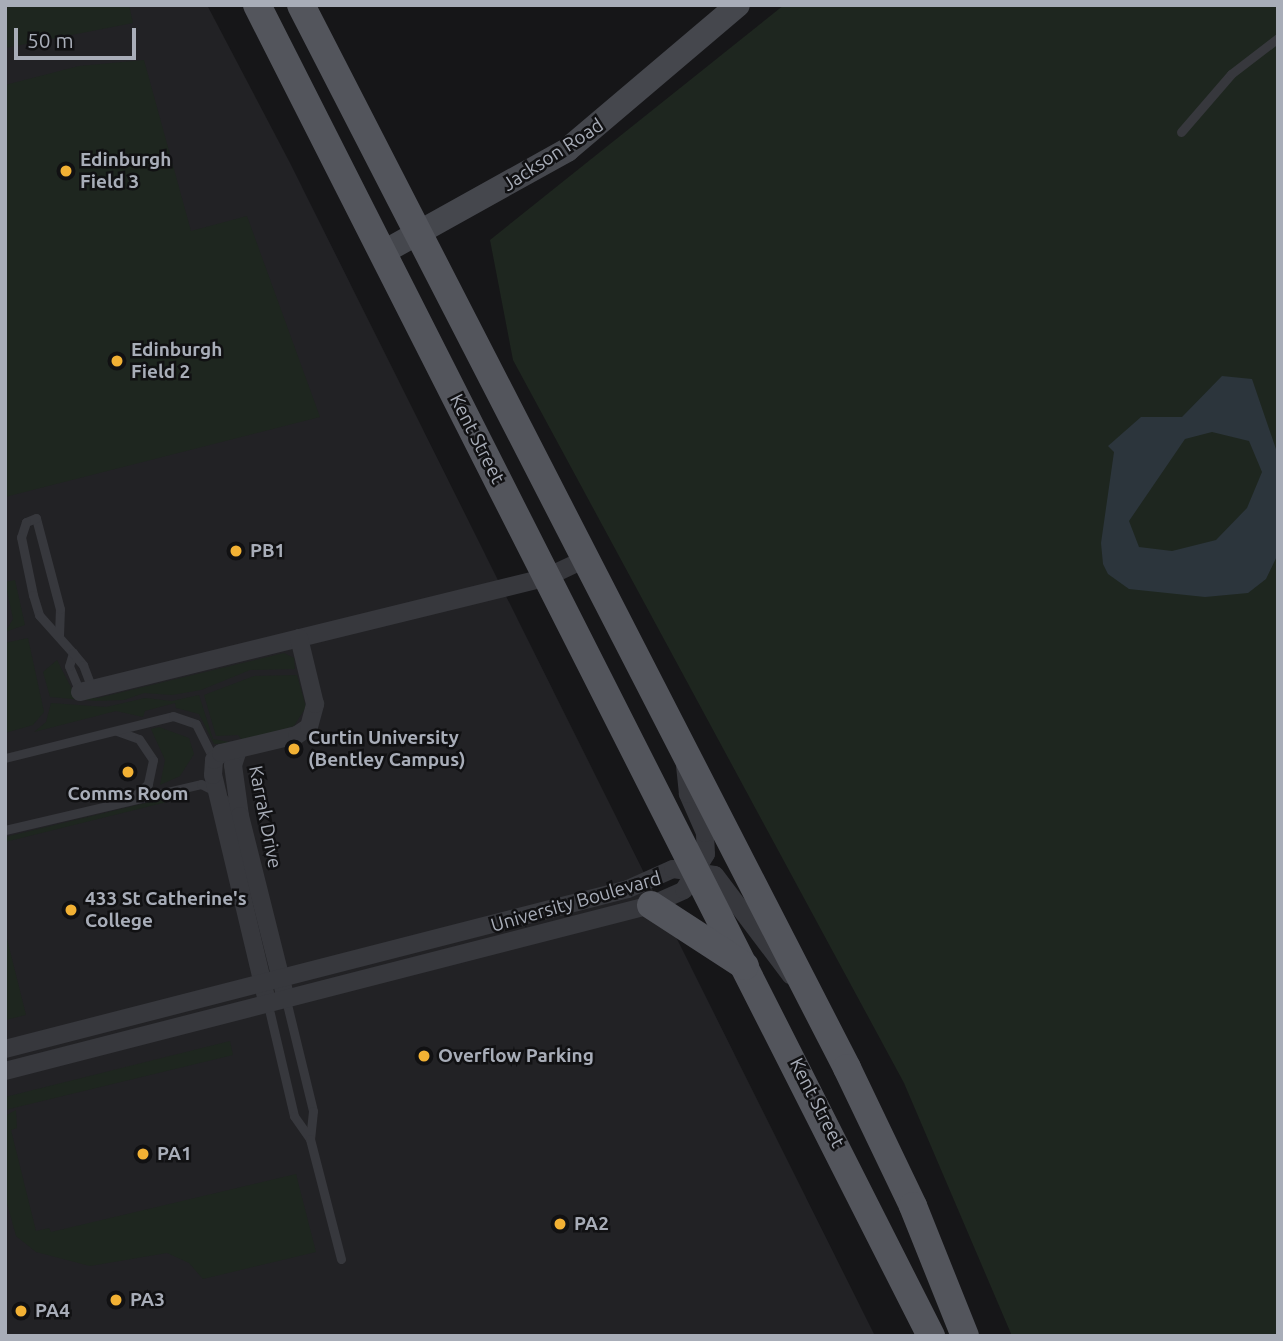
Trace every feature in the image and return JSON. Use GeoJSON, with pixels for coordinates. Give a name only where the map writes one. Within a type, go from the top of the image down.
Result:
{"type":"FeatureCollection","features":[{"type":"Feature","properties":{"kind":"main road","name":"Kent Street"},"geometry":{"type":"LineString","coordinates":[[257,5],[932,1336]]}},
{"type":"Feature","properties":{"kind":"main road","name":"Kent Street"},"geometry":{"type":"LineString","coordinates":[[301,5],[810,997],[907,1194],[965,1336]]}},
{"type":"Feature","properties":{"kind":"main road"},"geometry":{"type":"LineString","coordinates":[[651,905],[747,967]]}},
{"type":"Feature","properties":{"kind":"street","name":"Jackson Road"},"geometry":{"type":"LineString","coordinates":[[382,253],[567,150],[611,117],[738,5]]}},
{"type":"Feature","properties":{"kind":"street"},"geometry":{"type":"LineString","coordinates":[[86,691],[547,577],[585,559]]}},
{"type":"Feature","properties":{"kind":"street"},"geometry":{"type":"LineString","coordinates":[[238,750],[297,735],[312,721],[315,704],[299,638]]}},
{"type":"Feature","properties":{"kind":"street","name":"Karrak Drive"},"geometry":{"type":"LineString","coordinates":[[238,750],[233,765],[240,816],[272,983],[217,792],[214,760],[221,753],[238,750]]}},
{"type":"Feature","properties":{"kind":"street","name":"Kent Street"},"geometry":{"type":"LineString","coordinates":[[682,750],[688,794],[705,833],[706,855],[699,872],[715,875],[767,950],[810,997]]}},
{"type":"Feature","properties":{"kind":"street","name":"University Boulevard"},"geometry":{"type":"LineString","coordinates":[[5,1049],[272,983],[628,889],[673,869],[699,872]]}},
{"type":"Feature","properties":{"kind":"street","name":"University Boulevard"},"geometry":{"type":"LineString","coordinates":[[5,1071],[651,905],[684,890],[699,872]]}},
{"type":"Feature","properties":{"kind":"street"},"geometry":{"type":"LineString","coordinates":[[272,983],[286,1000]]}},
{"type":"Feature","properties":{"kind":"street"},"geometry":{"type":"LineString","coordinates":[[268,1005],[272,983]]}},
{"type":"Feature","properties":{"kind":"lane"},"geometry":{"type":"LineString","coordinates":[[1181,132],[1231,74],[1278,38]]}},
{"type":"Feature","properties":{"kind":"lane"},"geometry":{"type":"LineString","coordinates":[[58,636],[60,609],[36,518],[22,529],[24,554],[39,615],[83,665],[86,691]]}},
{"type":"Feature","properties":{"kind":"lane"},"geometry":{"type":"LineString","coordinates":[[73,653],[68,662],[86,691]]}},
{"type":"Feature","properties":{"kind":"lane"},"geometry":{"type":"LineString","coordinates":[[5,758],[114,730],[184,717],[196,724],[214,760]]}},
{"type":"Feature","properties":{"kind":"lane"},"geometry":{"type":"LineString","coordinates":[[114,730],[139,739],[153,760],[148,784],[129,799]]}},
{"type":"Feature","properties":{"kind":"lane"},"geometry":{"type":"LineString","coordinates":[[5,830],[201,784],[217,792],[240,816]]}},
{"type":"Feature","properties":{"kind":"lane"},"geometry":{"type":"LineString","coordinates":[[286,1000],[313,1111],[310,1139]]}},
{"type":"Feature","properties":{"kind":"lane"},"geometry":{"type":"LineString","coordinates":[[268,1005],[294,1116],[310,1139],[341,1259]]}},
{"type":"Feature","properties":{"kind":"shaded area","name":"Curtin University (Bentley Campus)"},"geometry":{"type":"Polygon","coordinates":[[[5,5],[207,5],[290,163],[875,1336],[5,1336],[5,5]]]}},
{"type":"Feature","properties":{"kind":"shaded area"},"geometry":{"type":"Polygon","coordinates":[[[5,5],[129,5],[133,23],[5,48],[5,5]]]}},
{"type":"Feature","properties":{"kind":"shaded area"},"geometry":{"type":"Polygon","coordinates":[[[784,5],[1278,5],[1278,1336],[1012,1336],[904,1083],[513,360],[490,240],[784,5]]]}},
{"type":"Feature","properties":{"kind":"shaded area"},"geometry":{"type":"Polygon","coordinates":[[[144,60],[191,231],[247,216],[320,417],[5,497],[5,85],[79,66],[144,60]]]}},
{"type":"Feature","properties":{"kind":"shaded area"},"geometry":{"type":"Polygon","coordinates":[[[1222,376],[1252,379],[1278,455],[1278,554],[1266,579],[1248,593],[1205,597],[1129,589],[1108,574],[1103,564],[1101,543],[1114,452],[1108,446],[1141,417],[1182,417],[1222,376]],[[1212,432],[1185,439],[1129,521],[1139,547],[1172,551],[1216,540],[1247,508],[1262,472],[1249,441],[1212,432]]]}},
{"type":"Feature","properties":{"kind":"shaded area"},"geometry":{"type":"Polygon","coordinates":[[[15,580],[25,625],[5,632],[13,619],[5,582],[15,580]]]}},
{"type":"Feature","properties":{"kind":"shaded area"},"geometry":{"type":"Polygon","coordinates":[[[28,638],[44,712],[33,725],[5,733],[5,643],[28,638]]]}},
{"type":"Feature","properties":{"kind":"shaded area"},"geometry":{"type":"Polygon","coordinates":[[[284,653],[294,658],[295,669],[250,670],[201,690],[172,695],[144,693],[124,700],[96,701],[50,697],[43,672],[57,660],[76,697],[98,698],[284,653]]]}},
{"type":"Feature","properties":{"kind":"shaded area"},"geometry":{"type":"Polygon","coordinates":[[[297,675],[306,707],[294,726],[243,741],[238,735],[216,736],[204,695],[254,676],[297,675]]]}},
{"type":"Feature","properties":{"kind":"shaded area"},"geometry":{"type":"Polygon","coordinates":[[[199,695],[213,739],[234,743],[214,744],[199,714],[176,708],[175,703],[145,711],[143,717],[116,711],[34,732],[46,722],[51,703],[106,707],[145,698],[172,701],[199,695]]]}},
{"type":"Feature","properties":{"kind":"shaded area"},"geometry":{"type":"Polygon","coordinates":[[[159,727],[189,738],[194,754],[180,776],[160,785],[165,760],[151,729],[159,727]]]}},
{"type":"Feature","properties":{"kind":"shaded area"},"geometry":{"type":"Polygon","coordinates":[[[191,792],[183,798],[5,842],[5,837],[191,792]]]}},
{"type":"Feature","properties":{"kind":"shaded area"},"geometry":{"type":"Polygon","coordinates":[[[5,931],[26,1015],[5,1020],[5,931]]]}},
{"type":"Feature","properties":{"kind":"shaded area"},"geometry":{"type":"Polygon","coordinates":[[[230,1041],[233,1055],[5,1110],[5,1097],[230,1041]]]}},
{"type":"Feature","properties":{"kind":"shaded area"},"geometry":{"type":"Polygon","coordinates":[[[16,1110],[17,1128],[11,1130],[36,1231],[49,1228],[51,1232],[296,1174],[316,1252],[203,1279],[189,1263],[167,1253],[90,1266],[36,1252],[16,1236],[5,1196],[5,1116],[16,1110]]]}},
{"type":"Feature","properties":{"kind":"place","name":"Edinburgh Field 3"},"geometry":{"type":"Point","coordinates":[66,171]}},
{"type":"Feature","properties":{"kind":"place","name":"Edinburgh Field 2"},"geometry":{"type":"Point","coordinates":[117,361]}},
{"type":"Feature","properties":{"kind":"place","name":"PB1"},"geometry":{"type":"Point","coordinates":[236,551]}},
{"type":"Feature","properties":{"kind":"place","name":"Curtin University (Bentley Campus)"},"geometry":{"type":"Point","coordinates":[294,749]}},
{"type":"Feature","properties":{"kind":"place","name":"Comms Room"},"geometry":{"type":"Point","coordinates":[128,772]}},
{"type":"Feature","properties":{"kind":"place","name":"433 St Catherine's College"},"geometry":{"type":"Point","coordinates":[71,910]}},
{"type":"Feature","properties":{"kind":"place","name":"Overflow Parking"},"geometry":{"type":"Point","coordinates":[424,1056]}},
{"type":"Feature","properties":{"kind":"place","name":"PA1"},"geometry":{"type":"Point","coordinates":[143,1154]}},
{"type":"Feature","properties":{"kind":"place","name":"PA2"},"geometry":{"type":"Point","coordinates":[560,1224]}},
{"type":"Feature","properties":{"kind":"place","name":"PA3"},"geometry":{"type":"Point","coordinates":[116,1300]}},
{"type":"Feature","properties":{"kind":"place","name":"PA4"},"geometry":{"type":"Point","coordinates":[21,1311]}}]}
